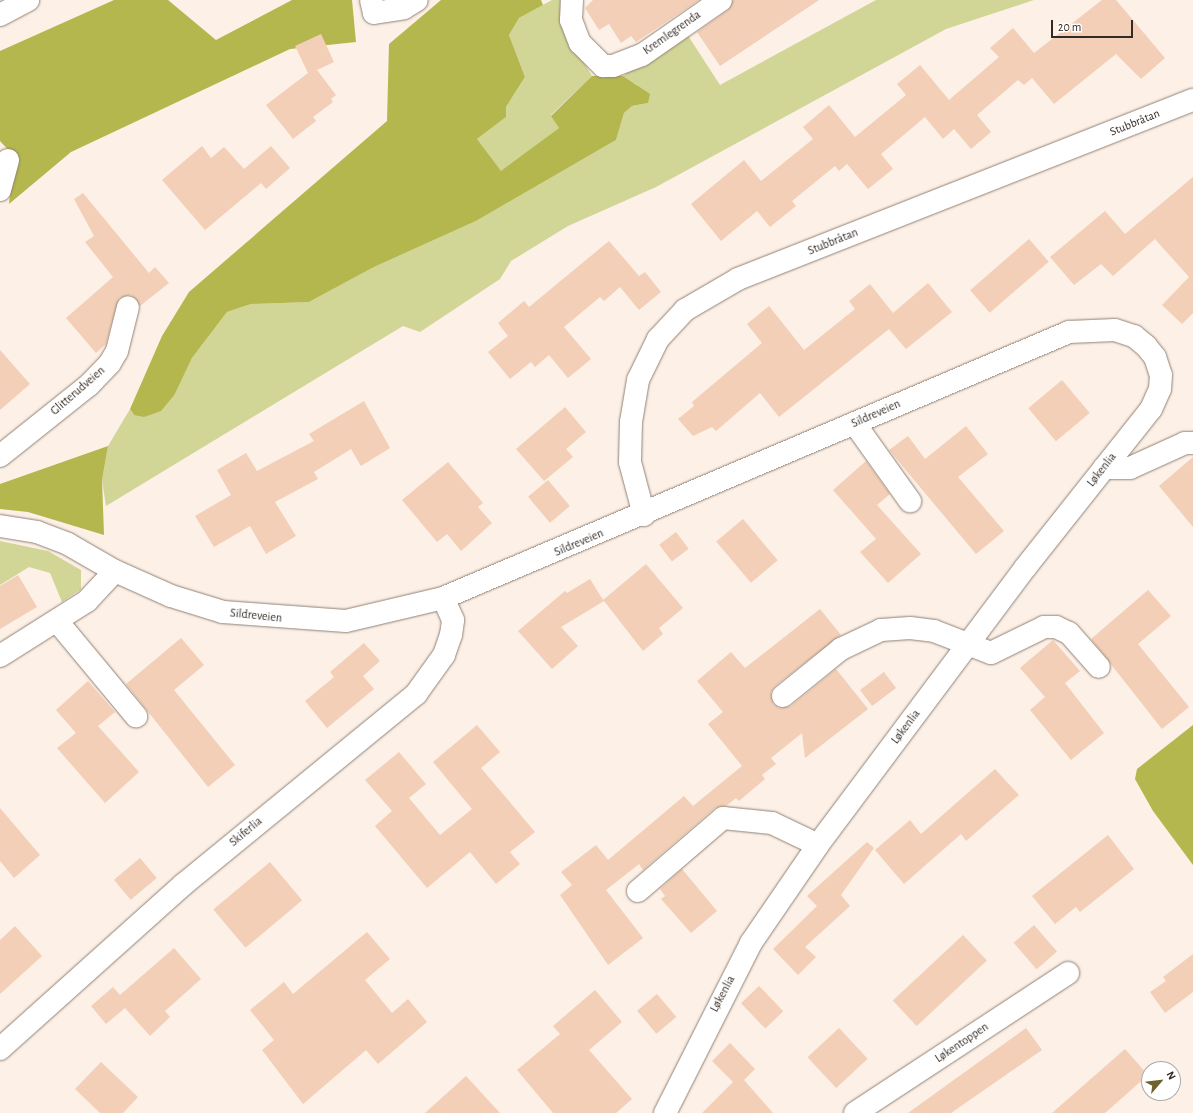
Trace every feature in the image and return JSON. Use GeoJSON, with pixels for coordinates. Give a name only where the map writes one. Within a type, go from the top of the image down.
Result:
{"type":"FeatureCollection","features":[{"type":"Feature","properties":{"kind":"street"},"geometry":{"type":"LineString","coordinates":[[371,0],[374,13],[404,8],[417,0]]}},
{"type":"Feature","properties":{"kind":"street","name":"Kremlegrenda"},"geometry":{"type":"LineString","coordinates":[[572,0],[571,20],[580,43],[603,66],[613,66],[642,55],[721,0]]}},
{"type":"Feature","properties":{"kind":"street","name":"Stubbråtan"},"geometry":{"type":"LineString","coordinates":[[644,515],[630,462],[631,422],[638,380],[658,339],[685,310],[738,279],[1193,100]]}},
{"type":"Feature","properties":{"kind":"street"},"geometry":{"type":"LineString","coordinates":[[0,190],[8,160]]}},
{"type":"Feature","properties":{"kind":"street","name":"Glitterudveien"},"geometry":{"type":"LineString","coordinates":[[0,456],[88,385],[110,363],[117,351],[128,307]]}},
{"type":"Feature","properties":{"kind":"street","name":"Sildreveien"},"geometry":{"type":"LineString","coordinates":[[115,571],[171,596],[223,612],[296,620],[346,621],[443,598],[644,515],[1069,332],[1115,330],[1134,336],[1155,357]]}},
{"type":"Feature","properties":{"kind":"street","name":"Løkenlia"},"geometry":{"type":"LineString","coordinates":[[665,1113],[751,943],[818,845],[968,644],[1151,409],[1160,389],[1161,375],[1155,357]]}},
{"type":"Feature","properties":{"kind":"street"},"geometry":{"type":"LineString","coordinates":[[855,424],[910,501]]}},
{"type":"Feature","properties":{"kind":"street"},"geometry":{"type":"LineString","coordinates":[[1104,468],[1130,468],[1185,443],[1193,443]]}},
{"type":"Feature","properties":{"kind":"street"},"geometry":{"type":"LineString","coordinates":[[0,526],[37,532],[68,544],[115,571],[87,601],[0,656]]}},
{"type":"Feature","properties":{"kind":"street","name":"Skiferlia"},"geometry":{"type":"LineString","coordinates":[[0,1049],[184,884],[416,694],[444,655],[451,635],[453,620],[443,598]]}},
{"type":"Feature","properties":{"kind":"street"},"geometry":{"type":"LineString","coordinates":[[57,621],[136,716]]}},
{"type":"Feature","properties":{"kind":"street"},"geometry":{"type":"LineString","coordinates":[[783,696],[841,649],[882,630],[910,628],[934,632],[968,644],[981,652],[991,653],[1044,627],[1056,627],[1069,633],[1099,667]]}},
{"type":"Feature","properties":{"kind":"street"},"geometry":{"type":"LineString","coordinates":[[638,891],[723,818],[772,823],[818,845]]}},
{"type":"Feature","properties":{"kind":"street","name":"Løkentoppen"},"geometry":{"type":"LineString","coordinates":[[855,1113],[1068,973]]}},
{"type":"Feature","properties":{"kind":"green space"},"geometry":{"type":"Polygon","coordinates":[[[552,0],[560,0],[561,23],[592,76],[551,115],[559,128],[501,172],[477,139],[506,117],[506,107],[525,77],[509,35],[519,18],[552,0]]]}},
{"type":"Feature","properties":{"kind":"green space"},"geometry":{"type":"Polygon","coordinates":[[[876,0],[1034,0],[946,29],[656,187],[568,226],[511,261],[500,279],[420,332],[403,326],[106,506],[102,480],[108,446],[130,409],[134,415],[175,394],[192,358],[227,312],[251,304],[309,302],[374,267],[476,221],[616,140],[624,113],[632,106],[648,103],[637,85],[623,76],[685,31],[720,85],[876,0]]]}},
{"type":"Feature","properties":{"kind":"green space"},"geometry":{"type":"Polygon","coordinates":[[[0,541],[48,551],[81,570],[81,589],[62,602],[50,573],[29,567],[0,585],[0,541]]]}},
{"type":"Feature","properties":{"kind":"shaded area"},"geometry":{"type":"Polygon","coordinates":[[[114,0],[168,0],[216,40],[292,0],[352,0],[356,42],[290,49],[71,152],[9,204],[14,156],[0,141],[0,51],[114,0]]]}},
{"type":"Feature","properties":{"kind":"shaded area"},"geometry":{"type":"Polygon","coordinates":[[[441,0],[541,0],[543,5],[519,18],[509,35],[525,77],[506,107],[506,117],[477,139],[501,171],[559,128],[551,116],[592,76],[623,76],[650,94],[648,103],[632,106],[624,113],[616,140],[476,221],[374,267],[309,302],[251,304],[227,312],[192,358],[175,394],[161,411],[144,417],[134,415],[130,409],[162,336],[189,292],[387,121],[389,44],[441,0]]]}},
{"type":"Feature","properties":{"kind":"shaded area"},"geometry":{"type":"Polygon","coordinates":[[[108,446],[102,480],[104,535],[28,512],[0,509],[0,484],[108,446]]]}},
{"type":"Feature","properties":{"kind":"shaded area"},"geometry":{"type":"Polygon","coordinates":[[[1193,725],[1193,865],[1153,811],[1135,779],[1137,769],[1193,725]]]}},
{"type":"Feature","properties":{"kind":"building"},"geometry":{"type":"Polygon","coordinates":[[[593,0],[699,0],[636,42],[631,36],[621,43],[609,24],[599,30],[585,8],[593,0]]]}},
{"type":"Feature","properties":{"kind":"building"},"geometry":{"type":"Polygon","coordinates":[[[733,0],[819,0],[720,66],[697,32],[728,10],[733,0]]]}},
{"type":"Feature","properties":{"kind":"building"},"geometry":{"type":"Polygon","coordinates":[[[1102,0],[1116,0],[1165,58],[1141,79],[1116,54],[1054,104],[1032,78],[1024,85],[1018,80],[977,115],[991,132],[971,149],[954,129],[943,139],[925,117],[881,154],[893,169],[868,189],[847,164],[839,171],[835,166],[792,201],[796,206],[770,227],[757,211],[721,241],[691,204],[744,160],[761,181],[813,139],[803,127],[829,105],[855,137],[906,95],[897,84],[920,65],[949,100],[999,57],[990,48],[1013,28],[1034,53],[1102,0]]]}},
{"type":"Feature","properties":{"kind":"building"},"geometry":{"type":"Polygon","coordinates":[[[321,34],[334,62],[317,70],[336,95],[331,99],[333,102],[313,117],[316,121],[293,139],[266,105],[308,73],[295,46],[321,34]]]}},
{"type":"Feature","properties":{"kind":"building"},"geometry":{"type":"Polygon","coordinates":[[[202,146],[211,158],[224,147],[244,169],[271,146],[290,168],[266,189],[261,183],[205,230],[162,180],[202,146]]]}},
{"type":"Feature","properties":{"kind":"building"},"geometry":{"type":"Polygon","coordinates":[[[1193,177],[1193,313],[1182,324],[1162,305],[1189,277],[1155,239],[1113,276],[1101,264],[1074,285],[1050,257],[1105,211],[1125,234],[1193,177]]]}},
{"type":"Feature","properties":{"kind":"building"},"geometry":{"type":"Polygon","coordinates":[[[83,193],[149,273],[155,267],[169,283],[140,306],[131,295],[119,298],[106,344],[96,353],[66,318],[113,277],[85,242],[94,236],[74,199],[83,193]]]}},
{"type":"Feature","properties":{"kind":"building"},"geometry":{"type":"Polygon","coordinates":[[[1029,239],[1049,262],[990,313],[970,290],[1029,239]]]}},
{"type":"Feature","properties":{"kind":"building"},"geometry":{"type":"Polygon","coordinates":[[[609,241],[639,276],[645,272],[661,292],[639,310],[620,287],[604,301],[600,297],[564,327],[591,359],[568,378],[549,355],[535,367],[531,362],[510,379],[488,352],[508,336],[498,323],[524,301],[529,307],[609,241]]]}},
{"type":"Feature","properties":{"kind":"building"},"geometry":{"type":"Polygon","coordinates":[[[928,283],[952,312],[906,349],[889,329],[779,417],[760,393],[716,431],[712,427],[693,436],[678,419],[694,406],[692,402],[762,343],[747,324],[769,306],[804,350],[855,309],[849,301],[870,284],[893,313],[928,283]]]}},
{"type":"Feature","properties":{"kind":"building"},"geometry":{"type":"Polygon","coordinates":[[[0,350],[30,384],[0,410],[0,350]]]}},
{"type":"Feature","properties":{"kind":"building"},"geometry":{"type":"Polygon","coordinates":[[[1062,380],[1090,413],[1056,441],[1028,408],[1062,380]]]}},
{"type":"Feature","properties":{"kind":"building"},"geometry":{"type":"Polygon","coordinates":[[[364,401],[390,448],[361,466],[351,449],[314,472],[318,479],[275,502],[296,536],[266,554],[250,526],[214,547],[195,516],[231,495],[217,470],[246,453],[257,471],[314,441],[309,434],[364,401]]]}},
{"type":"Feature","properties":{"kind":"building"},"geometry":{"type":"Polygon","coordinates":[[[565,407],[586,432],[566,449],[573,457],[544,481],[516,449],[565,407]]]}},
{"type":"Feature","properties":{"kind":"building"},"geometry":{"type":"Polygon","coordinates":[[[966,426],[988,454],[958,477],[1004,531],[976,554],[889,450],[908,436],[925,459],[966,426]]]}},
{"type":"Feature","properties":{"kind":"building"},"geometry":{"type":"Polygon","coordinates":[[[1193,457],[1193,527],[1159,486],[1193,457]]]}},
{"type":"Feature","properties":{"kind":"building"},"geometry":{"type":"Polygon","coordinates":[[[866,461],[890,494],[877,505],[921,554],[888,583],[860,552],[876,539],[833,490],[866,461]]]}},
{"type":"Feature","properties":{"kind":"building"},"geometry":{"type":"Polygon","coordinates":[[[448,462],[483,503],[478,507],[492,523],[461,551],[447,534],[437,542],[402,500],[448,462]]]}},
{"type":"Feature","properties":{"kind":"building"},"geometry":{"type":"Polygon","coordinates":[[[548,480],[570,506],[550,523],[528,497],[548,480]]]}},
{"type":"Feature","properties":{"kind":"building"},"geometry":{"type":"Polygon","coordinates":[[[743,519],[778,560],[751,583],[716,541],[743,519]]]}},
{"type":"Feature","properties":{"kind":"building"},"geometry":{"type":"Polygon","coordinates":[[[676,532],[689,549],[672,561],[659,545],[676,532]]]}},
{"type":"Feature","properties":{"kind":"building"},"geometry":{"type":"Polygon","coordinates":[[[646,564],[683,608],[659,628],[663,634],[643,651],[604,601],[561,627],[578,646],[552,669],[518,631],[565,591],[567,593],[590,579],[603,600],[646,564]]]}},
{"type":"Feature","properties":{"kind":"building"},"geometry":{"type":"Polygon","coordinates":[[[18,575],[37,607],[0,629],[0,586],[18,575]]]}},
{"type":"Feature","properties":{"kind":"building"},"geometry":{"type":"Polygon","coordinates":[[[1148,590],[1171,616],[1138,644],[1189,707],[1162,729],[1091,639],[1148,590]]]}},
{"type":"Feature","properties":{"kind":"building"},"geometry":{"type":"Polygon","coordinates":[[[820,609],[841,635],[775,686],[771,692],[773,704],[779,708],[791,706],[836,669],[868,709],[805,758],[802,733],[771,758],[776,764],[762,775],[765,779],[739,801],[736,798],[726,806],[715,808],[643,870],[639,864],[606,890],[643,938],[608,965],[560,895],[572,885],[561,872],[596,845],[608,860],[684,796],[693,806],[742,766],[708,724],[723,712],[697,681],[731,652],[745,668],[820,609]]]}},
{"type":"Feature","properties":{"kind":"building"},"geometry":{"type":"Polygon","coordinates":[[[181,638],[204,665],[174,690],[235,765],[208,787],[126,684],[181,638]]]}},
{"type":"Feature","properties":{"kind":"building"},"geometry":{"type":"Polygon","coordinates":[[[1053,640],[1080,671],[1065,683],[1104,733],[1071,760],[1030,710],[1045,697],[1020,668],[1053,640]]]}},
{"type":"Feature","properties":{"kind":"building"},"geometry":{"type":"Polygon","coordinates":[[[364,643],[380,661],[363,676],[374,689],[327,728],[305,701],[334,677],[330,672],[364,643]]]}},
{"type":"Feature","properties":{"kind":"building"},"geometry":{"type":"Polygon","coordinates":[[[884,672],[896,688],[872,706],[860,690],[884,672]]]}},
{"type":"Feature","properties":{"kind":"building"},"geometry":{"type":"Polygon","coordinates":[[[88,681],[115,712],[98,726],[139,772],[105,803],[57,748],[76,733],[56,710],[88,681]]]}},
{"type":"Feature","properties":{"kind":"building"},"geometry":{"type":"Polygon","coordinates":[[[477,725],[500,752],[481,768],[535,832],[510,852],[520,864],[496,884],[470,852],[427,888],[375,826],[392,811],[365,780],[399,752],[426,784],[409,798],[440,835],[472,809],[433,762],[477,725]]]}},
{"type":"Feature","properties":{"kind":"building"},"geometry":{"type":"Polygon","coordinates":[[[995,769],[1019,795],[966,841],[961,834],[904,884],[875,850],[910,820],[921,834],[995,769]]]}},
{"type":"Feature","properties":{"kind":"building"},"geometry":{"type":"Polygon","coordinates":[[[0,808],[40,855],[14,878],[0,861],[0,808]]]}},
{"type":"Feature","properties":{"kind":"building"},"geometry":{"type":"Polygon","coordinates":[[[1108,835],[1134,869],[1080,912],[1076,907],[1055,924],[1032,896],[1108,835]]]}},
{"type":"Feature","properties":{"kind":"building"},"geometry":{"type":"Polygon","coordinates":[[[867,842],[874,848],[841,895],[850,906],[805,947],[816,957],[798,975],[773,949],[817,906],[807,896],[867,842]]]}},
{"type":"Feature","properties":{"kind":"building"},"geometry":{"type":"Polygon","coordinates":[[[140,858],[157,878],[131,900],[114,880],[140,858]]]}},
{"type":"Feature","properties":{"kind":"building"},"geometry":{"type":"Polygon","coordinates":[[[270,862],[302,900],[245,948],[213,910],[270,862]]]}},
{"type":"Feature","properties":{"kind":"building"},"geometry":{"type":"Polygon","coordinates":[[[682,869],[717,911],[691,933],[661,899],[665,896],[660,889],[682,869]]]}},
{"type":"Feature","properties":{"kind":"building"},"geometry":{"type":"Polygon","coordinates":[[[1034,925],[1057,951],[1037,969],[1014,943],[1034,925]]]}},
{"type":"Feature","properties":{"kind":"building"},"geometry":{"type":"Polygon","coordinates":[[[15,926],[42,956],[0,994],[0,940],[15,926]]]}},
{"type":"Feature","properties":{"kind":"building"},"geometry":{"type":"Polygon","coordinates":[[[367,932],[390,959],[365,980],[392,1013],[408,999],[427,1022],[378,1064],[366,1050],[303,1104],[262,1050],[274,1040],[250,1010],[284,982],[293,994],[367,932]]]}},
{"type":"Feature","properties":{"kind":"building"},"geometry":{"type":"Polygon","coordinates":[[[963,935],[987,961],[917,1026],[893,1000],[963,935]]]}},
{"type":"Feature","properties":{"kind":"building"},"geometry":{"type":"Polygon","coordinates":[[[174,948],[201,979],[165,1011],[170,1017],[150,1036],[125,1008],[106,1024],[91,1006],[113,987],[120,995],[174,948]]]}},
{"type":"Feature","properties":{"kind":"building"},"geometry":{"type":"Polygon","coordinates":[[[1193,954],[1193,992],[1165,1013],[1150,992],[1166,981],[1163,977],[1193,954]]]}},
{"type":"Feature","properties":{"kind":"building"},"geometry":{"type":"Polygon","coordinates":[[[759,986],[783,1011],[765,1029],[741,1003],[759,986]]]}},
{"type":"Feature","properties":{"kind":"building"},"geometry":{"type":"Polygon","coordinates":[[[595,990],[622,1022],[589,1050],[632,1099],[616,1113],[553,1113],[517,1070],[560,1034],[553,1026],[595,990]]]}},
{"type":"Feature","properties":{"kind":"building"},"geometry":{"type":"Polygon","coordinates":[[[657,994],[676,1017],[656,1034],[637,1011],[657,994]]]}},
{"type":"Feature","properties":{"kind":"building"},"geometry":{"type":"Polygon","coordinates":[[[839,1028],[868,1059],[836,1088],[808,1057],[839,1028]]]}},
{"type":"Feature","properties":{"kind":"building"},"geometry":{"type":"Polygon","coordinates":[[[1026,1028],[1042,1050],[951,1113],[908,1113],[1026,1028]]]}},
{"type":"Feature","properties":{"kind":"building"},"geometry":{"type":"Polygon","coordinates":[[[730,1043],[755,1069],[744,1080],[773,1113],[702,1113],[733,1082],[712,1061],[730,1043]]]}},
{"type":"Feature","properties":{"kind":"building"},"geometry":{"type":"Polygon","coordinates":[[[1125,1049],[1141,1067],[1141,1081],[1105,1113],[1052,1113],[1125,1049]]]}},
{"type":"Feature","properties":{"kind":"building"},"geometry":{"type":"Polygon","coordinates":[[[101,1062],[138,1097],[123,1113],[100,1113],[75,1089],[101,1062]]]}},
{"type":"Feature","properties":{"kind":"building"},"geometry":{"type":"Polygon","coordinates":[[[466,1076],[500,1113],[425,1113],[466,1076]]]}}]}
